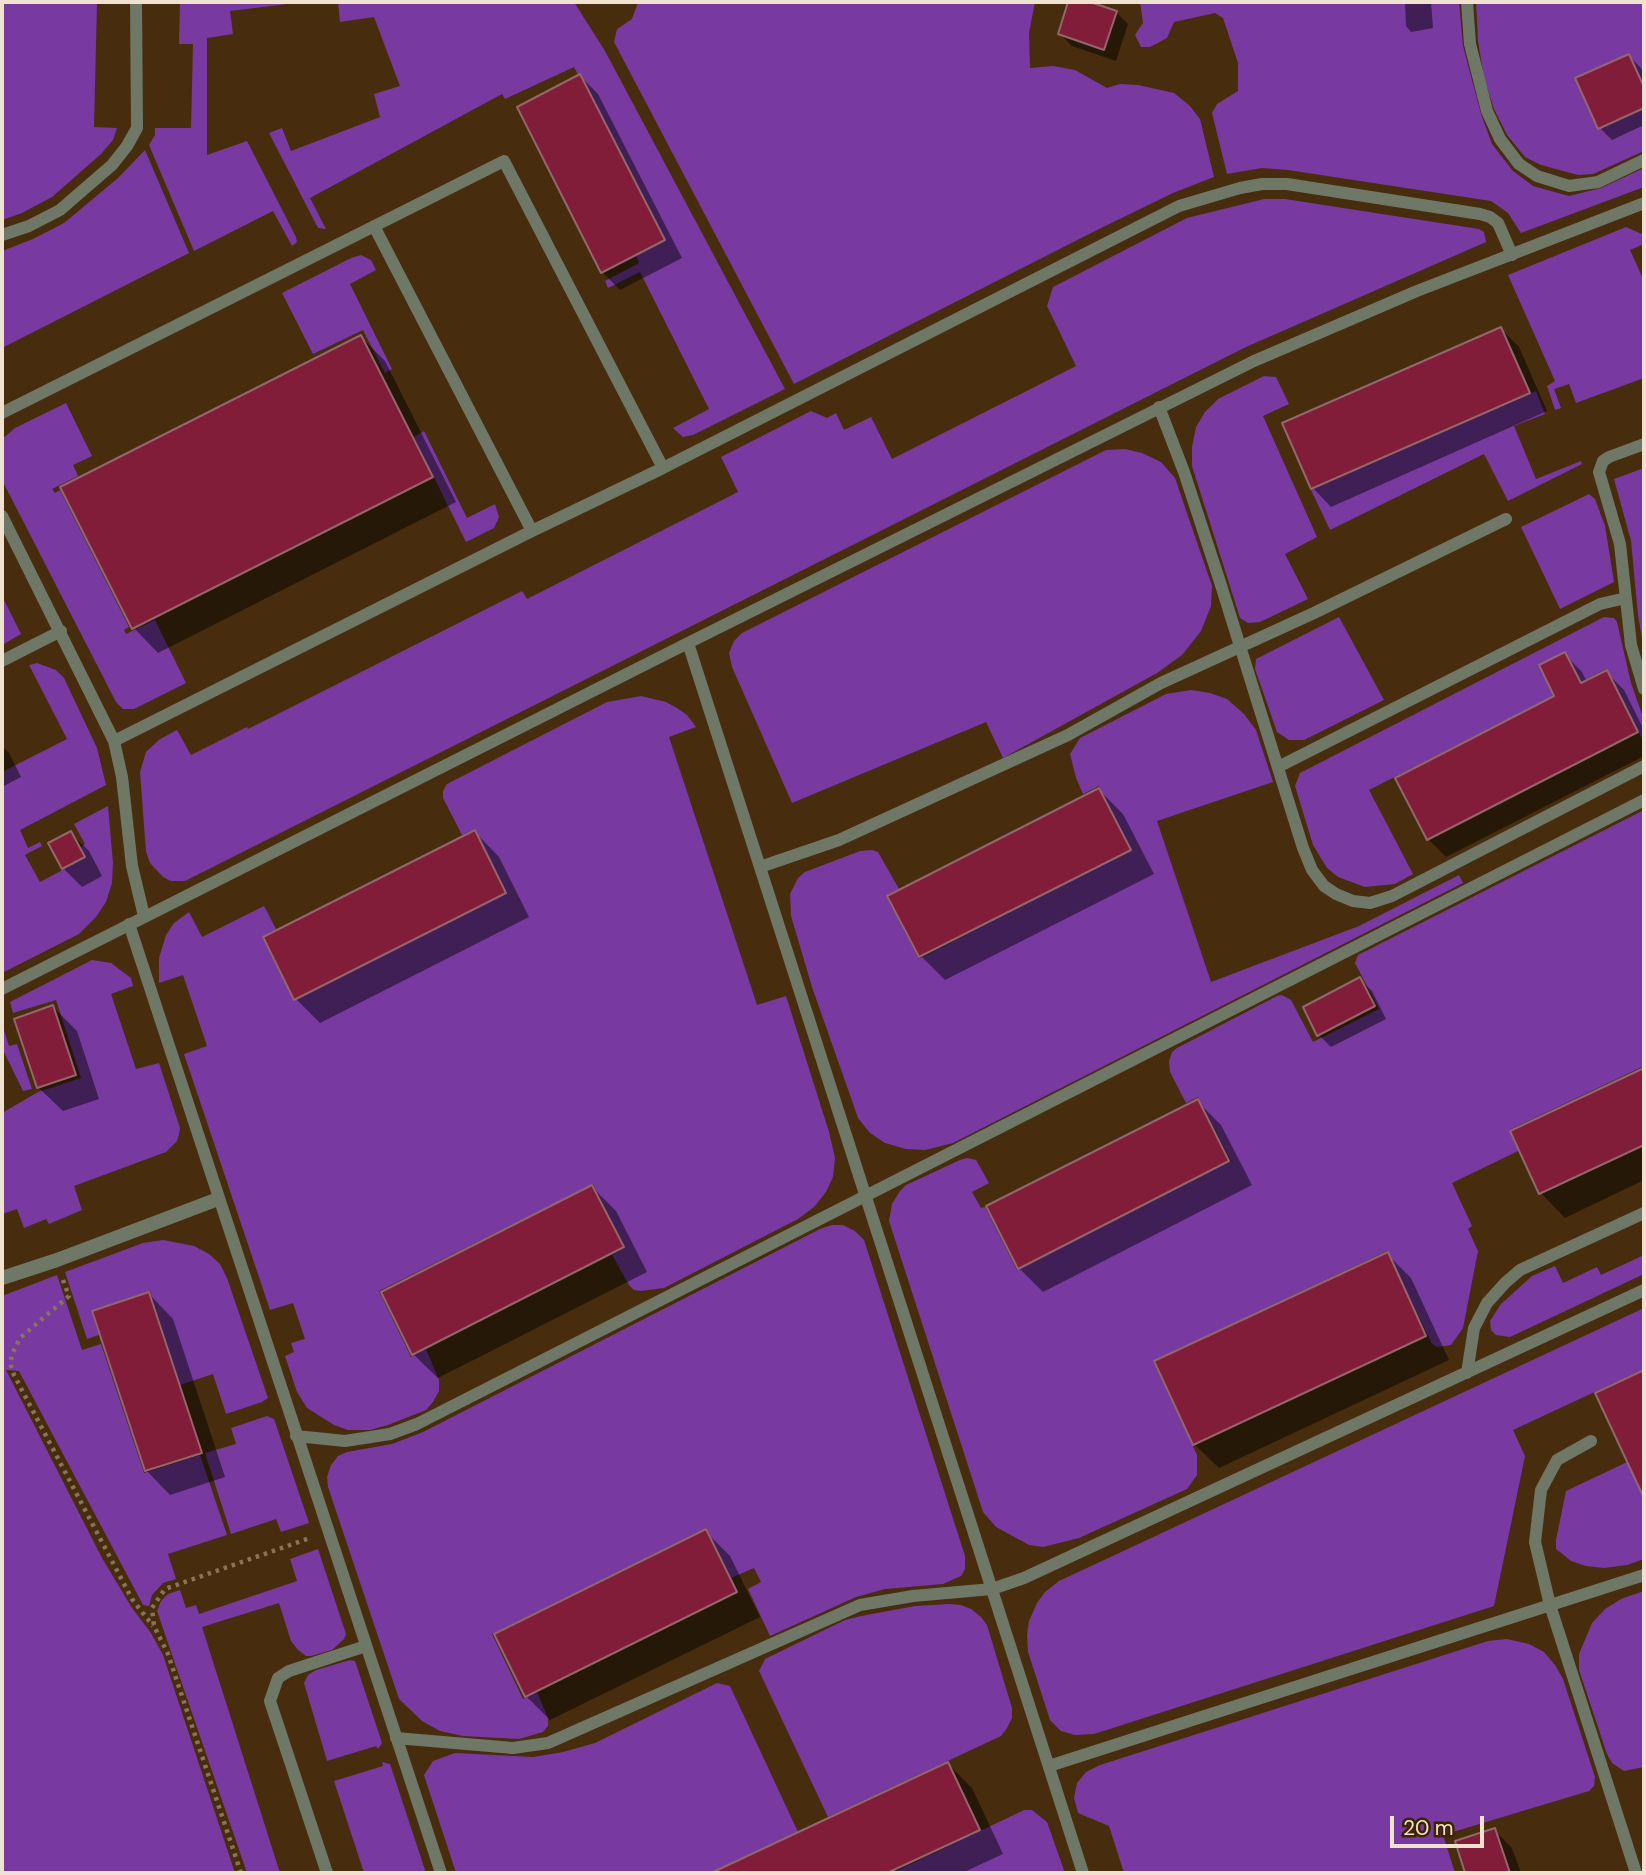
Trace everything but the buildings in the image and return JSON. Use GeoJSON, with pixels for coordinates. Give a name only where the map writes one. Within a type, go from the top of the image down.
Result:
{"type":"FeatureCollection","features":[{"type":"Feature","properties":{"kind":"street"},"geometry":{"type":"LineString","coordinates":[[2,1278],[218,1199]]}},
{"type":"Feature","properties":{"kind":"lane"},"geometry":{"type":"LineString","coordinates":[[2,235],[29,226],[60,210],[112,164],[127,146],[137,128],[136,2]]}},
{"type":"Feature","properties":{"kind":"lane"},"geometry":{"type":"LineString","coordinates":[[1467,2],[1470,44],[1487,111],[1500,139],[1519,164],[1537,176],[1569,186],[1598,182],[1644,160]]}},
{"type":"Feature","properties":{"kind":"lane"},"geometry":{"type":"LineString","coordinates":[[2,414],[504,161],[663,468]]}},
{"type":"Feature","properties":{"kind":"lane"},"geometry":{"type":"LineString","coordinates":[[114,741],[663,468],[1180,206],[1240,188],[1262,184],[1287,184],[1490,217],[1498,223],[1512,255]]}},
{"type":"Feature","properties":{"kind":"lane"},"geometry":{"type":"LineString","coordinates":[[2,989],[1254,361],[1392,301],[1644,203]]}},
{"type":"Feature","properties":{"kind":"lane"},"geometry":{"type":"LineString","coordinates":[[374,226],[532,531]]}},
{"type":"Feature","properties":{"kind":"lane"},"geometry":{"type":"LineString","coordinates":[[1158,407],[1184,472],[1303,848],[1312,870],[1324,886],[1353,901],[1370,903],[1416,885],[1644,766]]}},
{"type":"Feature","properties":{"kind":"lane"},"geometry":{"type":"LineString","coordinates":[[1644,444],[1609,457],[1603,461],[1599,472],[1620,544],[1631,645],[1644,690]]}},
{"type":"Feature","properties":{"kind":"lane"},"geometry":{"type":"LineString","coordinates":[[2,516],[114,741],[122,777],[132,866],[144,916]]}},
{"type":"Feature","properties":{"kind":"lane"},"geometry":{"type":"LineString","coordinates":[[760,867],[852,835],[1068,735],[1161,683],[1506,519]]}},
{"type":"Feature","properties":{"kind":"lane"},"geometry":{"type":"LineString","coordinates":[[1278,767],[1600,604],[1626,598]]}},
{"type":"Feature","properties":{"kind":"lane"},"geometry":{"type":"LineString","coordinates":[[2,661],[61,631]]}},
{"type":"Feature","properties":{"kind":"lane"},"geometry":{"type":"LineString","coordinates":[[688,643],[1083,1873]]}},
{"type":"Feature","properties":{"kind":"lane"},"geometry":{"type":"LineString","coordinates":[[296,1436],[345,1441],[390,1434],[417,1424],[1644,800]]}},
{"type":"Feature","properties":{"kind":"lane"},"geometry":{"type":"LineString","coordinates":[[129,924],[441,1873]]}},
{"type":"Feature","properties":{"kind":"lane"},"geometry":{"type":"LineString","coordinates":[[1467,1373],[1475,1328],[1487,1303],[1504,1283],[1520,1270],[1644,1213]]}},
{"type":"Feature","properties":{"kind":"lane"},"geometry":{"type":"LineString","coordinates":[[396,1738],[513,1748],[548,1743],[860,1605],[901,1597],[992,1589],[1024,1578],[1644,1290]]}},
{"type":"Feature","properties":{"kind":"lane"},"geometry":{"type":"LineString","coordinates":[[1591,1441],[1557,1460],[1541,1490],[1535,1542],[1549,1605],[1636,1873]]}},
{"type":"Feature","properties":{"kind":"lane"},"geometry":{"type":"LineString","coordinates":[[1049,1766],[1644,1575]]}},
{"type":"Feature","properties":{"kind":"lane"},"geometry":{"type":"LineString","coordinates":[[327,1873],[270,1702],[278,1678],[289,1671],[366,1646]]}},
{"type":"Feature","properties":{"kind":"path"},"geometry":{"type":"LineString","coordinates":[[57,1260],[69,1296],[20,1338],[10,1363],[132,1599],[154,1626],[168,1654],[241,1873]]}},
{"type":"Feature","properties":{"kind":"path"},"geometry":{"type":"LineString","coordinates":[[154,1626],[152,1608],[165,1588],[328,1531]]}},
{"type":"Feature","properties":{"kind":"shaded area"},"geometry":{"type":"Polygon","coordinates":[[[2,2],[97,2],[94,127],[117,128],[113,140],[101,154],[52,197],[2,220],[2,2]]]}},
{"type":"Feature","properties":{"kind":"shaded area"},"geometry":{"type":"Polygon","coordinates":[[[180,2],[304,2],[230,11],[233,34],[207,38],[207,155],[247,141],[296,237],[297,242],[292,246],[273,211],[194,251],[149,145],[155,135],[155,128],[191,128],[193,44],[179,44],[180,2]]]}},
{"type":"Feature","properties":{"kind":"shaded area"},"geometry":{"type":"Polygon","coordinates":[[[338,2],[574,2],[605,51],[785,389],[693,435],[683,437],[673,428],[709,409],[640,272],[608,288],[605,281],[639,263],[636,255],[665,240],[574,67],[505,99],[502,94],[310,198],[326,229],[318,228],[269,133],[282,128],[291,151],[380,117],[374,94],[400,86],[374,17],[340,22],[338,2]]]}},
{"type":"Feature","properties":{"kind":"shaded area"},"geometry":{"type":"Polygon","coordinates":[[[638,2],[1035,2],[1029,33],[1030,68],[1053,66],[1075,70],[1107,88],[1120,84],[1138,85],[1174,93],[1189,105],[1200,119],[1214,177],[1173,193],[1097,230],[794,384],[614,42],[617,29],[632,19],[638,2]]]}},
{"type":"Feature","properties":{"kind":"shaded area"},"geometry":{"type":"Polygon","coordinates":[[[1140,2],[1459,2],[1463,46],[1481,114],[1492,144],[1513,171],[1533,186],[1569,196],[1601,188],[1644,168],[1644,187],[1521,233],[1508,213],[1491,201],[1288,170],[1262,168],[1227,174],[1212,113],[1217,104],[1238,91],[1238,63],[1223,18],[1215,13],[1174,22],[1167,38],[1150,47],[1141,47],[1135,35],[1143,23],[1140,2]]]}},
{"type":"Feature","properties":{"kind":"shaded area"},"geometry":{"type":"Polygon","coordinates":[[[1476,2],[1644,2],[1644,151],[1593,174],[1578,175],[1541,165],[1525,157],[1507,135],[1494,109],[1484,78],[1476,2]]]}},
{"type":"Feature","properties":{"kind":"shaded area"},"geometry":{"type":"Polygon","coordinates":[[[145,150],[189,253],[2,348],[2,251],[64,223],[118,178],[145,150]]]}},
{"type":"Feature","properties":{"kind":"shaded area"},"geometry":{"type":"Polygon","coordinates":[[[1264,199],[1285,199],[1479,229],[1484,232],[1486,242],[1246,347],[185,881],[171,881],[163,877],[150,863],[146,852],[140,772],[146,752],[160,739],[177,730],[191,755],[522,591],[527,599],[738,492],[721,457],[811,411],[827,418],[836,413],[844,430],[871,417],[892,459],[1076,366],[1047,306],[1053,287],[1187,218],[1264,199]]]}},
{"type":"Feature","properties":{"kind":"shaded area"},"geometry":{"type":"Polygon","coordinates":[[[1626,227],[1644,235],[1644,244],[1630,250],[1644,281],[1644,378],[1576,403],[1569,384],[1554,389],[1561,408],[1555,410],[1547,386],[1555,381],[1508,275],[1626,227]]]}},
{"type":"Feature","properties":{"kind":"shaded area"},"geometry":{"type":"Polygon","coordinates":[[[361,255],[371,260],[376,270],[350,284],[392,369],[385,373],[363,330],[313,354],[282,293],[361,255]]]}},
{"type":"Feature","properties":{"kind":"shaded area"},"geometry":{"type":"Polygon","coordinates":[[[1264,376],[1276,377],[1289,404],[1263,416],[1317,537],[1285,554],[1308,599],[1260,622],[1248,623],[1240,618],[1192,466],[1192,447],[1196,427],[1205,412],[1218,399],[1264,376]]]}},
{"type":"Feature","properties":{"kind":"shaded area"},"geometry":{"type":"Polygon","coordinates":[[[1536,391],[1545,414],[1514,426],[1536,479],[1581,461],[1582,464],[1508,501],[1484,454],[1330,530],[1311,490],[1536,391]]]}},
{"type":"Feature","properties":{"kind":"shaded area"},"geometry":{"type":"Polygon","coordinates":[[[66,403],[92,456],[73,465],[78,476],[52,489],[55,493],[60,490],[129,627],[124,630],[126,634],[155,620],[186,683],[134,709],[123,709],[116,702],[2,480],[2,439],[15,428],[66,403]]]}},
{"type":"Feature","properties":{"kind":"shaded area"},"geometry":{"type":"Polygon","coordinates":[[[424,431],[467,518],[495,504],[499,517],[494,528],[466,542],[414,437],[424,431]]]}},
{"type":"Feature","properties":{"kind":"shaded area"},"geometry":{"type":"Polygon","coordinates":[[[1125,449],[1161,462],[1175,478],[1212,586],[1211,606],[1201,631],[1182,655],[1157,673],[1003,758],[986,722],[792,803],[732,667],[729,653],[734,641],[742,633],[1106,450],[1125,449]]]}},
{"type":"Feature","properties":{"kind":"shaded area"},"geometry":{"type":"Polygon","coordinates":[[[1644,468],[1644,651],[1631,541],[1614,479],[1644,468]]]}},
{"type":"Feature","properties":{"kind":"shaded area"},"geometry":{"type":"Polygon","coordinates":[[[1589,494],[1595,499],[1605,526],[1614,582],[1560,609],[1521,527],[1589,494]]]}},
{"type":"Feature","properties":{"kind":"shaded area"},"geometry":{"type":"Polygon","coordinates":[[[2,596],[21,634],[2,645],[2,596]]]}},
{"type":"Feature","properties":{"kind":"shaded area"},"geometry":{"type":"Polygon","coordinates":[[[1339,617],[1384,700],[1304,740],[1289,740],[1277,732],[1255,669],[1256,659],[1339,617]]]}},
{"type":"Feature","properties":{"kind":"shaded area"},"geometry":{"type":"Polygon","coordinates":[[[1604,617],[1614,618],[1617,622],[1631,683],[1644,720],[1644,743],[1606,669],[1369,790],[1413,874],[1395,884],[1365,887],[1338,877],[1327,868],[1313,845],[1295,786],[1300,773],[1604,617]]]}},
{"type":"Feature","properties":{"kind":"shaded area"},"geometry":{"type":"Polygon","coordinates":[[[37,663],[56,670],[64,678],[97,748],[106,785],[20,830],[28,848],[40,842],[42,846],[25,855],[40,882],[85,858],[80,848],[85,844],[74,824],[108,806],[112,883],[106,902],[79,934],[2,973],[2,772],[67,739],[29,665],[37,663]]]}},
{"type":"Feature","properties":{"kind":"shaded area"},"geometry":{"type":"Polygon","coordinates":[[[1191,690],[1227,699],[1244,714],[1256,730],[1273,782],[1157,821],[1211,982],[1359,926],[1459,875],[1463,883],[953,1143],[925,1150],[906,1149],[885,1143],[870,1133],[858,1118],[812,987],[791,916],[790,894],[798,878],[805,872],[860,851],[878,852],[899,889],[886,896],[919,959],[1131,850],[1099,786],[1083,794],[1070,754],[1080,738],[1166,694],[1191,690]]]}},
{"type":"Feature","properties":{"kind":"shaded area"},"geometry":{"type":"Polygon","coordinates":[[[641,696],[666,702],[677,708],[687,715],[696,727],[669,737],[757,1005],[786,996],[829,1132],[835,1158],[833,1177],[826,1192],[814,1207],[798,1219],[664,1288],[641,1291],[634,1290],[629,1285],[612,1255],[625,1248],[593,1184],[379,1291],[411,1357],[426,1349],[439,1380],[439,1391],[426,1410],[388,1425],[370,1430],[348,1430],[334,1425],[307,1408],[297,1392],[285,1356],[294,1352],[291,1343],[305,1339],[293,1303],[270,1310],[184,1054],[207,1046],[183,975],[159,983],[159,958],[166,935],[174,923],[189,912],[202,937],[264,906],[276,929],[262,937],[294,1001],[507,893],[475,829],[462,835],[443,798],[447,784],[607,702],[641,696]]]}},
{"type":"Feature","properties":{"kind":"shaded area"},"geometry":{"type":"Polygon","coordinates":[[[1644,810],[1644,1066],[1509,1130],[1518,1151],[1452,1183],[1472,1226],[1468,1229],[1478,1251],[1463,1328],[1451,1345],[1437,1347],[1432,1344],[1387,1251],[1153,1361],[1197,1455],[1197,1475],[1187,1489],[1079,1538],[1043,1547],[1029,1545],[996,1527],[983,1512],[889,1221],[892,1204],[900,1191],[906,1185],[960,1160],[976,1160],[989,1183],[972,1192],[981,1208],[985,1207],[1017,1270],[1231,1161],[1198,1097],[1186,1103],[1170,1072],[1172,1052],[1277,996],[1282,995],[1291,1000],[1313,1042],[1379,1009],[1355,963],[1358,955],[1644,810]]]}},
{"type":"Feature","properties":{"kind":"shaded area"},"geometry":{"type":"Polygon","coordinates":[[[92,960],[111,963],[131,978],[133,986],[111,994],[136,1069],[159,1063],[180,1128],[179,1134],[177,1141],[166,1152],[74,1186],[82,1210],[49,1224],[46,1219],[24,1228],[17,1209],[2,1214],[2,1113],[38,1092],[81,1078],[56,1000],[13,1013],[10,1002],[92,960]]]}},
{"type":"Feature","properties":{"kind":"shaded area"},"geometry":{"type":"Polygon","coordinates":[[[2,1024],[9,1046],[17,1044],[32,1089],[23,1091],[2,1048],[2,1024]]]}},
{"type":"Feature","properties":{"kind":"shaded area"},"geometry":{"type":"Polygon","coordinates":[[[832,1225],[843,1225],[864,1240],[965,1556],[965,1569],[961,1576],[943,1584],[885,1589],[856,1597],[770,1636],[748,1589],[761,1582],[754,1568],[731,1578],[706,1528],[492,1634],[523,1699],[537,1692],[548,1718],[548,1726],[543,1732],[519,1739],[463,1736],[440,1731],[422,1721],[399,1699],[328,1487],[327,1477],[338,1456],[392,1444],[423,1432],[832,1225]]]}},
{"type":"Feature","properties":{"kind":"shaded area"},"geometry":{"type":"Polygon","coordinates":[[[163,1240],[194,1246],[220,1264],[268,1398],[262,1402],[226,1414],[213,1374],[180,1385],[150,1291],[91,1311],[99,1335],[87,1339],[65,1272],[143,1243],[163,1240]]]}},
{"type":"Feature","properties":{"kind":"shaded area"},"geometry":{"type":"Polygon","coordinates":[[[1644,1255],[1644,1274],[1510,1337],[1496,1335],[1491,1330],[1490,1321],[1501,1304],[1532,1276],[1555,1266],[1563,1283],[1597,1267],[1601,1275],[1644,1255]]]}},
{"type":"Feature","properties":{"kind":"shaded area"},"geometry":{"type":"Polygon","coordinates":[[[57,1275],[82,1350],[101,1344],[144,1473],[200,1455],[227,1535],[168,1554],[176,1579],[163,1583],[152,1595],[149,1606],[143,1605],[19,1371],[6,1370],[102,1558],[163,1655],[235,1873],[2,1873],[2,1296],[57,1275]]]}},
{"type":"Feature","properties":{"kind":"shaded area"},"geometry":{"type":"Polygon","coordinates":[[[1644,1308],[1644,1369],[1513,1430],[1525,1456],[1494,1606],[1094,1734],[1075,1735],[1061,1731],[1050,1720],[1028,1652],[1027,1635],[1029,1621],[1037,1603],[1045,1592],[1059,1581],[1644,1308]]]}},
{"type":"Feature","properties":{"kind":"shaded area"},"geometry":{"type":"Polygon","coordinates":[[[267,1416],[274,1419],[309,1523],[281,1532],[276,1519],[231,1534],[205,1453],[236,1444],[231,1428],[267,1416]]]}},
{"type":"Feature","properties":{"kind":"shaded area"},"geometry":{"type":"Polygon","coordinates":[[[1644,1454],[1644,1559],[1627,1565],[1604,1568],[1571,1561],[1556,1549],[1566,1491],[1644,1454]]]}},
{"type":"Feature","properties":{"kind":"shaded area"},"geometry":{"type":"Polygon","coordinates":[[[318,1549],[346,1634],[332,1650],[306,1656],[298,1650],[291,1641],[279,1603],[202,1627],[280,1873],[247,1873],[157,1611],[168,1594],[180,1590],[186,1608],[196,1605],[199,1614],[297,1581],[290,1559],[318,1549]]]}},
{"type":"Feature","properties":{"kind":"shaded area"},"geometry":{"type":"Polygon","coordinates":[[[1644,1591],[1644,1767],[1624,1771],[1612,1763],[1607,1754],[1579,1670],[1579,1654],[1592,1623],[1605,1609],[1621,1599],[1644,1591]]]}},
{"type":"Feature","properties":{"kind":"shaded area"},"geometry":{"type":"Polygon","coordinates":[[[949,1604],[971,1609],[987,1625],[1012,1708],[1012,1718],[1007,1728],[1001,1736],[828,1817],[759,1671],[765,1659],[845,1620],[915,1606],[949,1604]]]}},
{"type":"Feature","properties":{"kind":"shaded area"},"geometry":{"type":"Polygon","coordinates":[[[1507,1639],[1529,1644],[1544,1652],[1555,1665],[1563,1679],[1595,1777],[1594,1786],[1589,1791],[1443,1835],[1455,1873],[1124,1873],[1109,1826],[1078,1813],[1074,1798],[1077,1783],[1086,1772],[1100,1765],[1488,1641],[1507,1639]]]}},
{"type":"Feature","properties":{"kind":"shaded area"},"geometry":{"type":"Polygon","coordinates":[[[355,1661],[382,1743],[378,1749],[376,1746],[327,1761],[304,1683],[308,1675],[316,1670],[355,1661]]]}},
{"type":"Feature","properties":{"kind":"shaded area"},"geometry":{"type":"Polygon","coordinates":[[[717,1683],[730,1686],[798,1832],[709,1873],[456,1873],[424,1775],[433,1761],[455,1753],[533,1757],[563,1752],[595,1743],[717,1683]]]}},
{"type":"Feature","properties":{"kind":"shaded area"},"geometry":{"type":"Polygon","coordinates":[[[382,1762],[390,1764],[426,1873],[364,1873],[334,1781],[383,1766],[382,1762]]]}},
{"type":"Feature","properties":{"kind":"shaded area"},"geometry":{"type":"Polygon","coordinates":[[[1024,1810],[1032,1810],[1047,1822],[1065,1873],[892,1873],[1024,1810]]]}}]}
